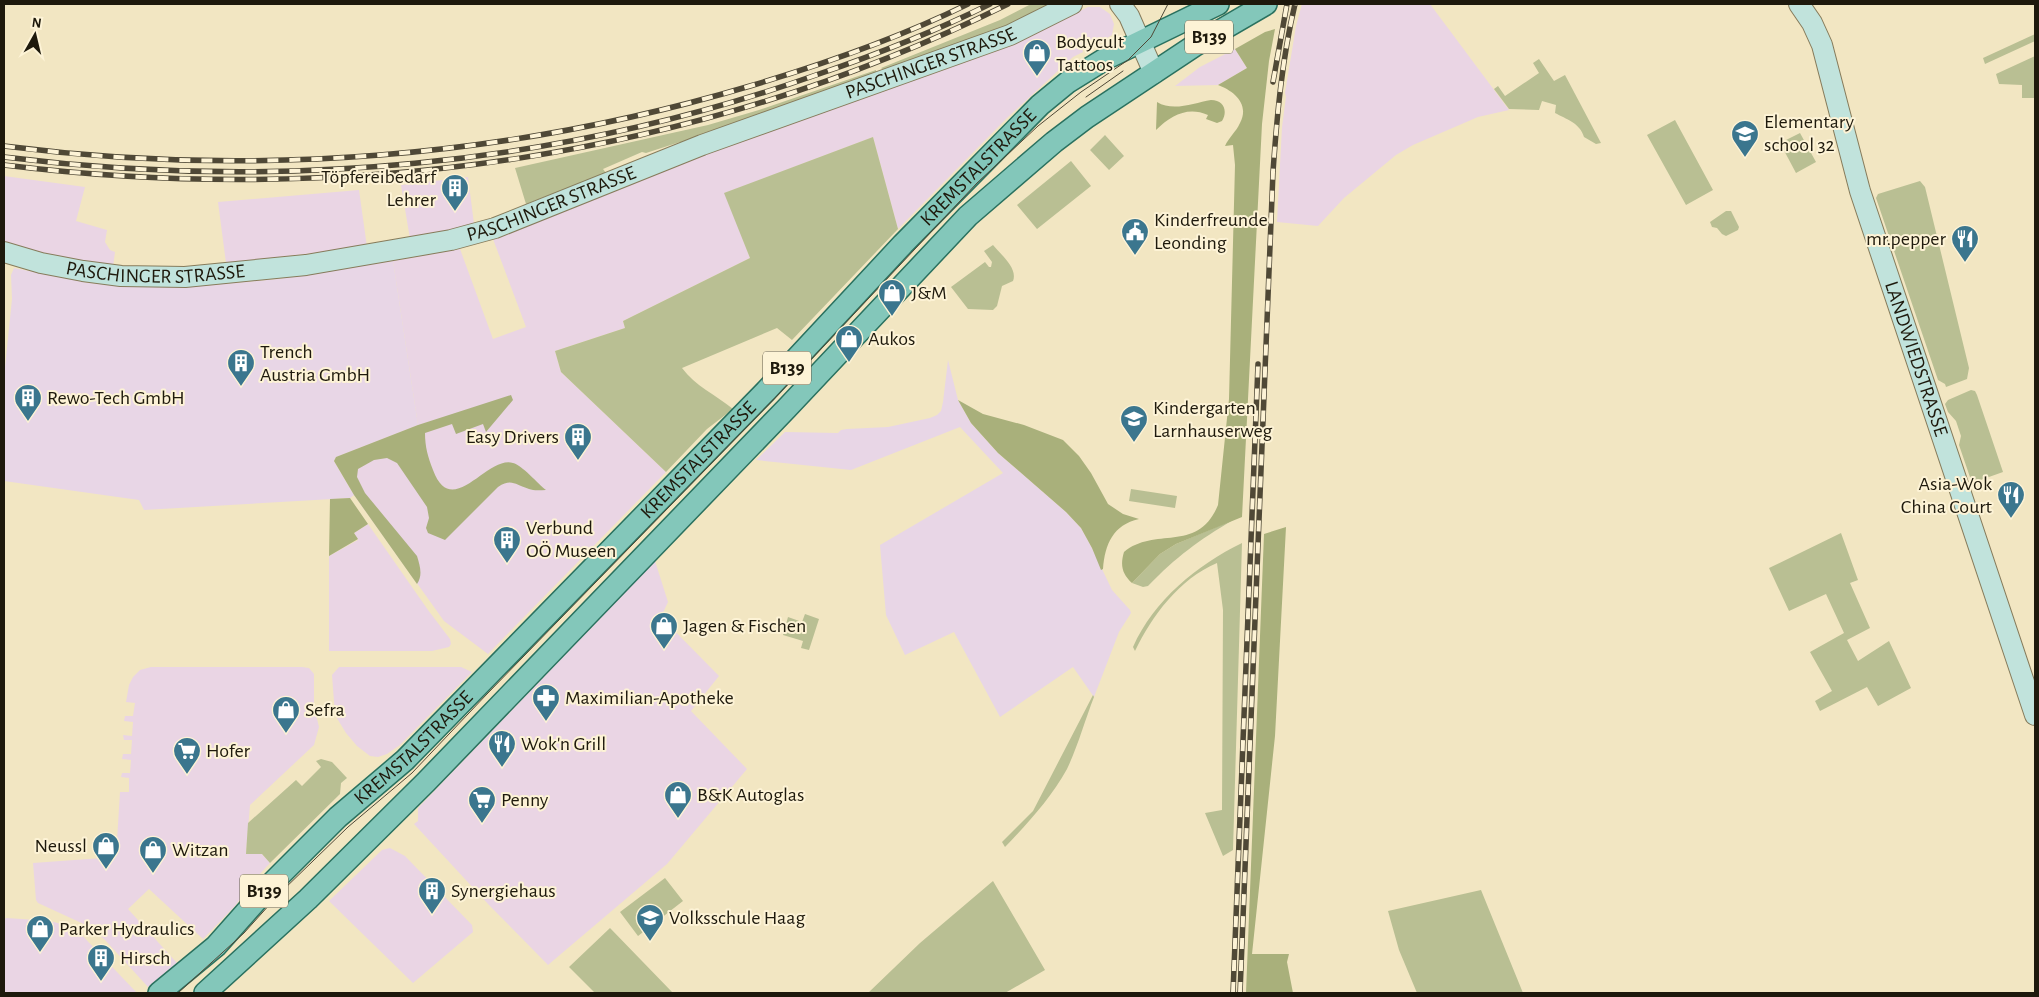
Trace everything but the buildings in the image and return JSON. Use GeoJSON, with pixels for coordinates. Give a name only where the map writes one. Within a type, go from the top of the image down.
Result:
{"type":"FeatureCollection","features":[{"type":"Feature","properties":{"kind":"main road","name":"KREMSTALSTRASSE"},"geometry":{"type":"LineString","coordinates":[[158,993],[216,946],[271,884],[332,823],[406,760],[752,405],[1012,132],[1040,105],[1068,82],[1105,59],[1218,4]]}},
{"type":"Feature","properties":{"kind":"main road","name":"KREMSTALSTRASSE"},"geometry":{"type":"LineString","coordinates":[[205,993],[308,899],[426,782],[787,408],[968,216],[1054,142],[1194,46],[1266,4]]}},
{"type":"Feature","properties":{"kind":"street","name":"PASCHINGER STRASSE"},"geometry":{"type":"LineString","coordinates":[[4,252],[41,263],[83,271],[120,276],[185,277],[306,265],[451,240],[495,228],[702,145],[1010,35],[1072,4]]}},
{"type":"Feature","properties":{"kind":"street"},"geometry":{"type":"LineString","coordinates":[[1120,4],[1129,16],[1154,73]]}},
{"type":"Feature","properties":{"kind":"street","name":"LANDWIEDSTRASSE"},"geometry":{"type":"LineString","coordinates":[[1800,4],[1812,23],[1822,45],[1860,191],[2035,715]]}},
{"type":"Feature","properties":{"kind":"shaded area"},"geometry":{"type":"Polygon","coordinates":[[[1302,4],[1430,4],[1509,110],[1478,117],[1413,145],[1396,155],[1344,198],[1318,226],[1277,222],[1285,93],[1296,26],[1302,4]]]}},
{"type":"Feature","properties":{"kind":"shaded area"},"geometry":{"type":"Polygon","coordinates":[[[1088,7],[1100,7],[1110,14],[1114,24],[1112,35],[1098,44],[1096,42],[1082,49],[1083,52],[1073,57],[1007,118],[898,229],[873,137],[725,193],[750,258],[623,321],[625,328],[555,351],[561,372],[666,472],[488,654],[444,621],[354,495],[336,457],[418,425],[393,261],[460,249],[493,339],[526,327],[493,239],[702,156],[1013,45],[1088,7]]]}},
{"type":"Feature","properties":{"kind":"shaded area"},"geometry":{"type":"Polygon","coordinates":[[[1235,49],[1247,68],[1218,85],[1175,86],[1200,67],[1235,49]]]}},
{"type":"Feature","properties":{"kind":"shaded area"},"geometry":{"type":"Polygon","coordinates":[[[4,176],[85,187],[76,221],[107,230],[105,242],[110,250],[115,252],[113,267],[85,264],[4,243],[4,176]]]}},
{"type":"Feature","properties":{"kind":"shaded area"},"geometry":{"type":"Polygon","coordinates":[[[468,177],[474,224],[410,239],[401,185],[468,177]]]}},
{"type":"Feature","properties":{"kind":"shaded area"},"geometry":{"type":"Polygon","coordinates":[[[359,190],[367,247],[226,263],[218,202],[359,190]]]}},
{"type":"Feature","properties":{"kind":"shaded area"},"geometry":{"type":"Polygon","coordinates":[[[393,261],[418,425],[336,457],[334,461],[354,495],[350,498],[144,510],[139,500],[4,481],[4,377],[12,299],[11,275],[14,268],[89,283],[173,287],[278,279],[393,261]]]}},
{"type":"Feature","properties":{"kind":"shaded area"},"geometry":{"type":"Polygon","coordinates":[[[948,360],[958,400],[971,423],[998,453],[1066,512],[1081,528],[1112,590],[1130,610],[1131,613],[1119,632],[1094,697],[1073,667],[1000,717],[954,632],[905,655],[886,615],[880,545],[1003,473],[960,427],[851,470],[756,460],[785,432],[838,433],[841,430],[847,429],[888,427],[937,415],[941,411],[943,402],[948,360]]]}},
{"type":"Feature","properties":{"kind":"shaded area"},"geometry":{"type":"Polygon","coordinates":[[[368,524],[450,639],[451,644],[449,647],[432,651],[329,651],[329,556],[358,540],[354,533],[368,524]]]}},
{"type":"Feature","properties":{"kind":"shaded area"},"geometry":{"type":"Polygon","coordinates":[[[655,561],[668,602],[661,617],[719,676],[691,711],[747,769],[667,864],[548,965],[414,824],[418,821],[418,808],[655,561]]]}},
{"type":"Feature","properties":{"kind":"shaded area"},"geometry":{"type":"Polygon","coordinates":[[[151,667],[309,668],[314,674],[314,706],[319,727],[314,745],[250,805],[246,853],[262,854],[270,863],[250,885],[235,906],[203,939],[149,889],[128,909],[177,963],[148,987],[105,940],[88,926],[38,903],[36,900],[33,863],[116,857],[120,792],[129,792],[129,778],[121,777],[122,773],[130,773],[131,760],[122,759],[123,754],[131,754],[132,740],[124,740],[123,735],[132,736],[133,722],[124,721],[125,716],[133,716],[135,703],[126,702],[129,685],[133,677],[140,670],[151,667]]]}},
{"type":"Feature","properties":{"kind":"shaded area"},"geometry":{"type":"Polygon","coordinates":[[[339,667],[461,667],[472,672],[400,745],[387,754],[378,757],[370,756],[357,746],[335,715],[332,675],[339,667]]]}},
{"type":"Feature","properties":{"kind":"shaded area"},"geometry":{"type":"Polygon","coordinates":[[[390,848],[405,856],[472,925],[473,932],[413,983],[329,901],[382,850],[390,848]]]}},
{"type":"Feature","properties":{"kind":"shaded area"},"geometry":{"type":"Polygon","coordinates":[[[4,919],[50,921],[69,926],[78,931],[137,993],[4,993],[4,919]]]}},
{"type":"Feature","properties":{"kind":"green space"},"geometry":{"type":"Polygon","coordinates":[[[1031,4],[1057,4],[1003,32],[887,73],[881,68],[1000,20],[1031,4]]]}},
{"type":"Feature","properties":{"kind":"green space"},"geometry":{"type":"Polygon","coordinates":[[[1275,29],[1269,61],[1262,124],[1242,517],[1176,544],[1160,554],[1132,583],[1123,569],[1124,552],[1136,545],[1149,541],[1188,535],[1199,529],[1209,520],[1218,505],[1229,399],[1235,165],[1233,145],[1225,146],[1240,123],[1243,110],[1242,104],[1235,95],[1218,85],[1247,68],[1235,49],[1265,32],[1275,29]]]}},
{"type":"Feature","properties":{"kind":"green space"},"geometry":{"type":"Polygon","coordinates":[[[2035,34],[2035,41],[1985,64],[1983,58],[2035,34]]]}},
{"type":"Feature","properties":{"kind":"green space"},"geometry":{"type":"Polygon","coordinates":[[[2035,56],[2035,98],[2022,98],[2022,85],[1999,84],[1996,74],[2035,56]]]}},
{"type":"Feature","properties":{"kind":"green space"},"geometry":{"type":"Polygon","coordinates":[[[1539,59],[1554,81],[1565,75],[1601,143],[1596,144],[1584,137],[1576,125],[1555,113],[1556,105],[1542,101],[1539,110],[1509,109],[1494,89],[1498,86],[1505,96],[1539,73],[1533,63],[1539,59]]]}},
{"type":"Feature","properties":{"kind":"green space"},"geometry":{"type":"Polygon","coordinates":[[[876,70],[876,77],[683,146],[680,142],[646,153],[642,152],[603,169],[606,173],[526,204],[515,168],[708,125],[759,110],[876,70]]]}},
{"type":"Feature","properties":{"kind":"green space"},"geometry":{"type":"Polygon","coordinates":[[[1211,100],[1219,102],[1224,107],[1225,114],[1222,121],[1217,123],[1206,119],[1208,115],[1194,111],[1174,116],[1156,130],[1157,102],[1177,107],[1211,100]]]}},
{"type":"Feature","properties":{"kind":"green space"},"geometry":{"type":"Polygon","coordinates":[[[1675,120],[1713,190],[1686,205],[1647,135],[1675,120]]]}},
{"type":"Feature","properties":{"kind":"green space"},"geometry":{"type":"Polygon","coordinates":[[[1800,133],[1816,162],[1796,173],[1780,143],[1800,133]]]}},
{"type":"Feature","properties":{"kind":"green space"},"geometry":{"type":"Polygon","coordinates":[[[1105,135],[1124,156],[1109,170],[1090,150],[1105,135]]]}},
{"type":"Feature","properties":{"kind":"green space"},"geometry":{"type":"Polygon","coordinates":[[[873,137],[898,229],[792,340],[777,328],[682,368],[699,385],[733,409],[707,429],[666,472],[561,372],[555,351],[625,328],[623,321],[750,258],[724,193],[873,137]]]}},
{"type":"Feature","properties":{"kind":"green space"},"geometry":{"type":"Polygon","coordinates":[[[1071,161],[1091,186],[1037,229],[1017,205],[1071,161]]]}},
{"type":"Feature","properties":{"kind":"green space"},"geometry":{"type":"Polygon","coordinates":[[[1920,181],[1925,187],[1969,368],[1967,379],[1946,387],[1945,384],[1938,380],[1876,198],[1878,194],[1920,181]]]}},
{"type":"Feature","properties":{"kind":"green space"},"geometry":{"type":"Polygon","coordinates":[[[1726,211],[1731,211],[1739,227],[1738,230],[1726,236],[1717,228],[1712,227],[1710,222],[1726,211]]]}},
{"type":"Feature","properties":{"kind":"green space"},"geometry":{"type":"Polygon","coordinates":[[[993,245],[1011,267],[1014,276],[1013,281],[1002,286],[997,306],[993,310],[968,309],[951,287],[985,262],[991,267],[992,262],[984,251],[993,245]]]}},
{"type":"Feature","properties":{"kind":"green space"},"geometry":{"type":"Polygon","coordinates":[[[1971,390],[1975,391],[1977,395],[2003,472],[1972,483],[1959,445],[1961,436],[1956,421],[1948,412],[1945,404],[1948,400],[1971,390]]]}},
{"type":"Feature","properties":{"kind":"green space"},"geometry":{"type":"Polygon","coordinates":[[[511,395],[513,400],[486,432],[483,424],[456,434],[452,424],[425,433],[426,447],[431,465],[441,484],[450,489],[460,488],[503,463],[513,463],[517,464],[546,490],[531,490],[514,483],[503,484],[445,540],[428,533],[426,528],[429,518],[427,507],[397,463],[387,458],[374,460],[358,469],[357,477],[365,493],[417,556],[420,574],[417,584],[354,495],[334,461],[336,457],[418,425],[511,395]]]}},
{"type":"Feature","properties":{"kind":"green space"},"geometry":{"type":"Polygon","coordinates":[[[958,400],[983,414],[1024,425],[1063,440],[1079,456],[1091,473],[1108,504],[1123,514],[1139,519],[1123,526],[1112,537],[1106,551],[1103,569],[1101,570],[1081,528],[1066,512],[998,453],[971,423],[958,400]]]}},
{"type":"Feature","properties":{"kind":"green space"},"geometry":{"type":"Polygon","coordinates":[[[1131,489],[1177,496],[1175,508],[1129,501],[1131,489]]]}},
{"type":"Feature","properties":{"kind":"green space"},"geometry":{"type":"Polygon","coordinates":[[[350,498],[368,524],[354,533],[358,539],[329,556],[330,499],[350,498]]]}},
{"type":"Feature","properties":{"kind":"green space"},"geometry":{"type":"Polygon","coordinates":[[[1233,520],[1188,550],[1148,586],[1143,587],[1132,583],[1160,554],[1176,544],[1233,520]]]}},
{"type":"Feature","properties":{"kind":"green space"},"geometry":{"type":"Polygon","coordinates":[[[1286,527],[1275,736],[1252,954],[1289,954],[1287,962],[1293,993],[1246,993],[1264,534],[1286,527]]]}},
{"type":"Feature","properties":{"kind":"green space"},"geometry":{"type":"Polygon","coordinates":[[[1841,533],[1858,580],[1850,583],[1870,628],[1847,640],[1858,661],[1889,641],[1911,688],[1878,706],[1867,687],[1820,711],[1815,701],[1832,691],[1810,652],[1844,633],[1826,594],[1789,611],[1769,568],[1841,533]]]}},
{"type":"Feature","properties":{"kind":"green space"},"geometry":{"type":"Polygon","coordinates":[[[1242,543],[1233,850],[1223,856],[1205,813],[1222,810],[1223,610],[1217,563],[1191,579],[1168,600],[1158,612],[1135,651],[1133,647],[1142,630],[1165,599],[1193,573],[1242,543]]]}},
{"type":"Feature","properties":{"kind":"green space"},"geometry":{"type":"Polygon","coordinates":[[[805,614],[819,619],[809,650],[801,648],[803,641],[783,635],[788,617],[802,622],[805,614]]]}},
{"type":"Feature","properties":{"kind":"green space"},"geometry":{"type":"Polygon","coordinates":[[[1093,695],[1094,697],[1075,751],[1061,780],[1031,819],[1005,847],[1002,842],[1033,811],[1093,695]]]}},
{"type":"Feature","properties":{"kind":"green space"},"geometry":{"type":"Polygon","coordinates":[[[321,759],[332,762],[347,778],[341,783],[340,794],[270,863],[262,854],[246,854],[248,823],[296,780],[302,786],[321,767],[316,761],[321,759]]]}},
{"type":"Feature","properties":{"kind":"green space"},"geometry":{"type":"Polygon","coordinates":[[[665,878],[683,901],[638,936],[620,912],[665,878]]]}},
{"type":"Feature","properties":{"kind":"green space"},"geometry":{"type":"Polygon","coordinates":[[[993,881],[1045,970],[1005,993],[868,993],[920,943],[993,881]]]}},
{"type":"Feature","properties":{"kind":"green space"},"geometry":{"type":"Polygon","coordinates":[[[1481,890],[1523,993],[1417,993],[1399,950],[1388,911],[1481,890]]]}},
{"type":"Feature","properties":{"kind":"green space"},"geometry":{"type":"Polygon","coordinates":[[[610,928],[673,993],[595,993],[569,967],[610,928]]]}},
{"type":"Feature","properties":{"kind":"tram line"},"geometry":{"type":"LineString","coordinates":[[178,993],[244,933],[280,893],[348,827],[412,773],[775,398],[977,183],[1038,126],[1081,92],[1128,60],[1151,37],[1168,4]]}},
{"type":"Feature","properties":{"kind":"tram line"},"geometry":{"type":"LineString","coordinates":[[1086,97],[1123,71]]}},
{"type":"Feature","properties":{"kind":"railway"},"geometry":{"type":"LineString","coordinates":[[4,146],[98,156],[192,160],[286,160],[380,155],[474,145],[566,130],[659,111],[750,86],[861,50],[968,4]]}},
{"type":"Feature","properties":{"kind":"railway"},"geometry":{"type":"LineString","coordinates":[[4,157],[107,167],[209,171],[312,170],[415,163],[517,150],[618,131],[718,106],[860,59],[926,33],[990,4]]}},
{"type":"Feature","properties":{"kind":"railway"},"geometry":{"type":"LineString","coordinates":[[4,165],[133,176],[262,179],[391,173],[518,158],[644,134],[768,100],[889,57],[1008,4]]}},
{"type":"Feature","properties":{"kind":"railway"},"geometry":{"type":"LineString","coordinates":[[1273,82],[1287,4]]}},
{"type":"Feature","properties":{"kind":"railway"},"geometry":{"type":"LineString","coordinates":[[1240,993],[1273,172],[1281,87],[1295,4]]}},
{"type":"Feature","properties":{"kind":"railway"},"geometry":{"type":"LineString","coordinates":[[1233,993],[1258,364]]}},
{"type":"Feature","properties":{"kind":"place","name":"Bodycult Tattoos"},"geometry":{"type":"Point","coordinates":[1037,77]}},
{"type":"Feature","properties":{"kind":"place","name":"Elementary school 32"},"geometry":{"type":"Point","coordinates":[1745,158]}},
{"type":"Feature","properties":{"kind":"place","name":"Töpfereibedarf Lehrer"},"geometry":{"type":"Point","coordinates":[455,212]}},
{"type":"Feature","properties":{"kind":"place","name":"Kinderfreunde Leonding"},"geometry":{"type":"Point","coordinates":[1135,256]}},
{"type":"Feature","properties":{"kind":"place","name":"mr.pepper"},"geometry":{"type":"Point","coordinates":[1965,263]}},
{"type":"Feature","properties":{"kind":"place","name":"J&M"},"geometry":{"type":"Point","coordinates":[892,317]}},
{"type":"Feature","properties":{"kind":"place","name":"Aukos"},"geometry":{"type":"Point","coordinates":[849,363]}},
{"type":"Feature","properties":{"kind":"place","name":"Trench Austria GmbH"},"geometry":{"type":"Point","coordinates":[241,387]}},
{"type":"Feature","properties":{"kind":"place","name":"Rewo-Tech GmbH"},"geometry":{"type":"Point","coordinates":[28,422]}},
{"type":"Feature","properties":{"kind":"place","name":"Kindergarten Larnhauserweg"},"geometry":{"type":"Point","coordinates":[1134,443]}},
{"type":"Feature","properties":{"kind":"place","name":"Easy Drivers"},"geometry":{"type":"Point","coordinates":[578,461]}},
{"type":"Feature","properties":{"kind":"place","name":"Asia-Wok China Court"},"geometry":{"type":"Point","coordinates":[2011,519]}},
{"type":"Feature","properties":{"kind":"place","name":"Verbund OÖ Museen"},"geometry":{"type":"Point","coordinates":[507,564]}},
{"type":"Feature","properties":{"kind":"place","name":"Jagen & Fischen"},"geometry":{"type":"Point","coordinates":[664,650]}},
{"type":"Feature","properties":{"kind":"place","name":"Maximilian-Apotheke"},"geometry":{"type":"Point","coordinates":[546,722]}},
{"type":"Feature","properties":{"kind":"place","name":"Sefra"},"geometry":{"type":"Point","coordinates":[286,734]}},
{"type":"Feature","properties":{"kind":"place","name":"Wok'n Grill"},"geometry":{"type":"Point","coordinates":[502,768]}},
{"type":"Feature","properties":{"kind":"place","name":"Hofer"},"geometry":{"type":"Point","coordinates":[187,775]}},
{"type":"Feature","properties":{"kind":"place","name":"B&K Autoglas"},"geometry":{"type":"Point","coordinates":[678,819]}},
{"type":"Feature","properties":{"kind":"place","name":"Penny"},"geometry":{"type":"Point","coordinates":[482,824]}},
{"type":"Feature","properties":{"kind":"place","name":"Neussl"},"geometry":{"type":"Point","coordinates":[106,870]}},
{"type":"Feature","properties":{"kind":"place","name":"Witzan"},"geometry":{"type":"Point","coordinates":[153,874]}},
{"type":"Feature","properties":{"kind":"place","name":"Synergiehaus"},"geometry":{"type":"Point","coordinates":[432,915]}},
{"type":"Feature","properties":{"kind":"place","name":"Volksschule Haag"},"geometry":{"type":"Point","coordinates":[650,942]}},
{"type":"Feature","properties":{"kind":"place","name":"Parker Hydraulics"},"geometry":{"type":"Point","coordinates":[40,953]}},
{"type":"Feature","properties":{"kind":"place","name":"Hirsch"},"geometry":{"type":"Point","coordinates":[101,982]}}]}
